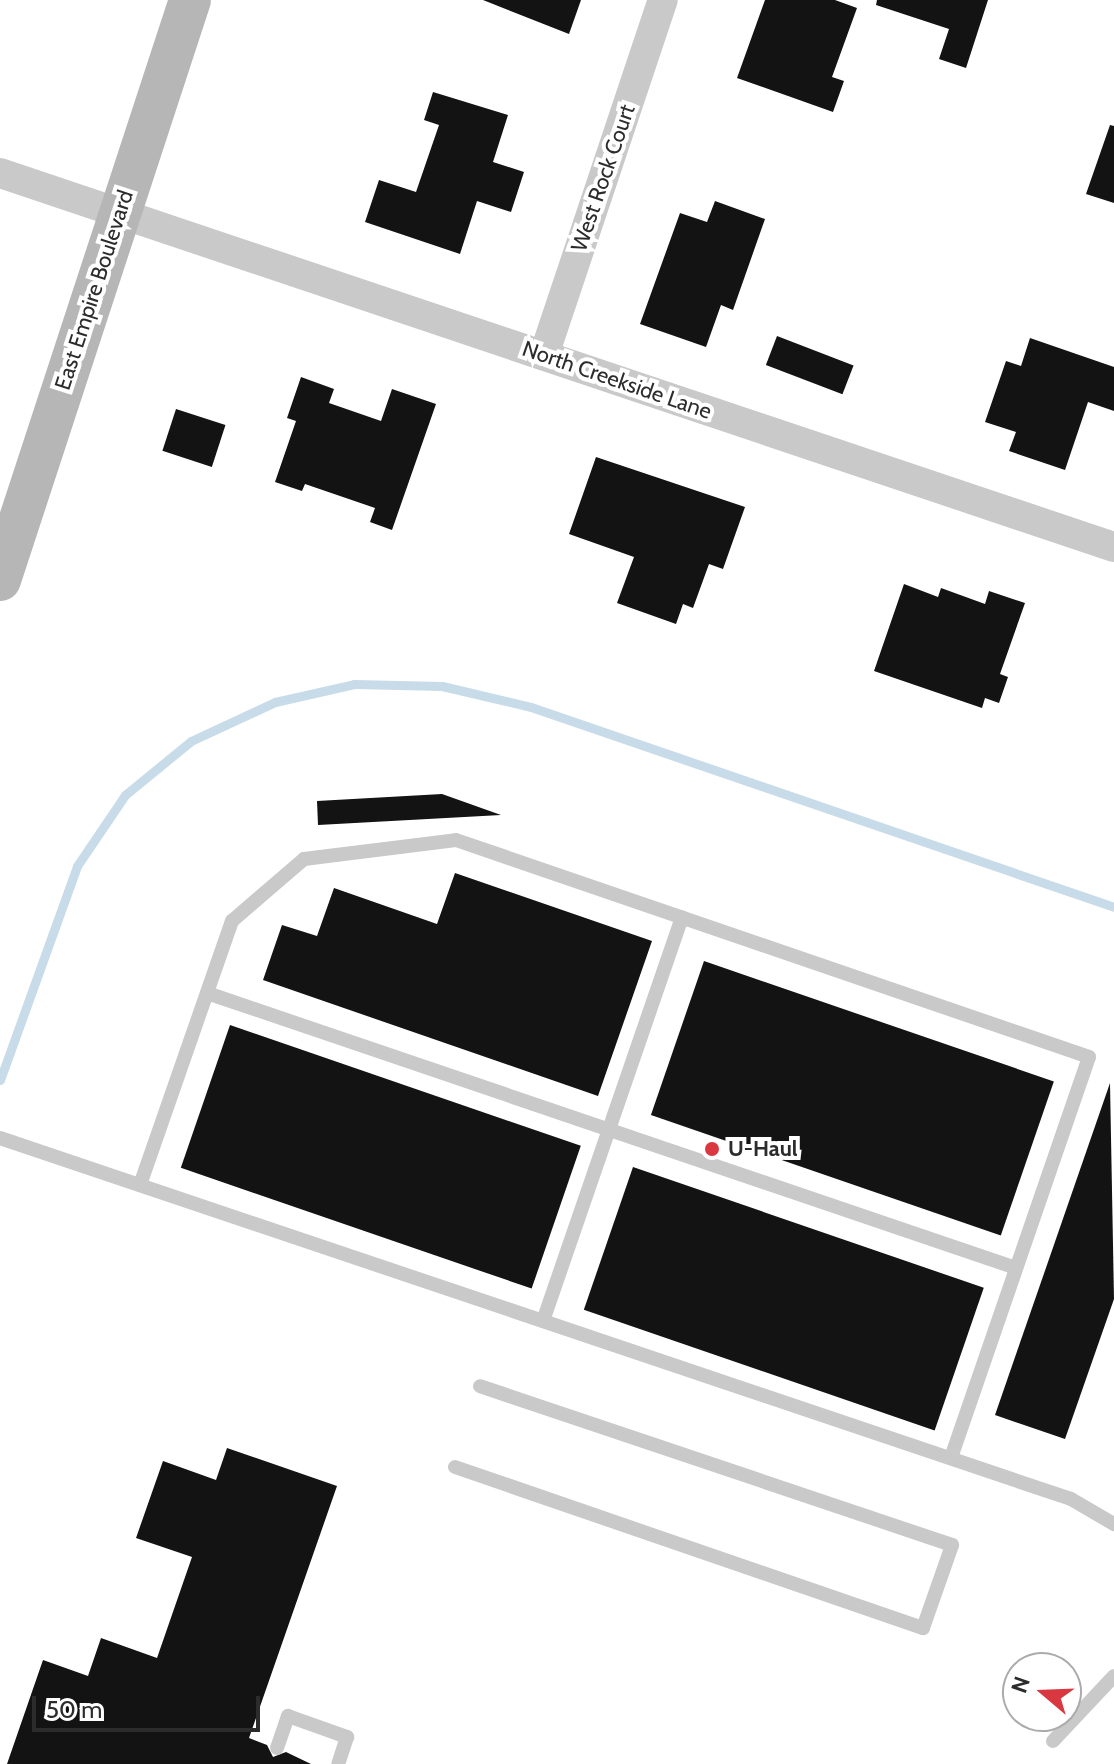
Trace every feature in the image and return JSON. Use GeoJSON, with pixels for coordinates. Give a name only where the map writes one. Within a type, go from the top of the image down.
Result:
{"type":"FeatureCollection","features":[{"type":"Feature","properties":{"kind":"street","name":"East Empire Boulevard"},"geometry":{"type":"LineString","coordinates":[[0,580],[190,0]]}},
{"type":"Feature","properties":{"kind":"street","name":"West Rock Court"},"geometry":{"type":"LineString","coordinates":[[544,355],[663,0]]}},
{"type":"Feature","properties":{"kind":"street","name":"North Creekside Lane"},"geometry":{"type":"LineString","coordinates":[[0,173],[1114,547]]}},
{"type":"Feature","properties":{"kind":"lane"},"geometry":{"type":"LineString","coordinates":[[140,1185],[232,921],[304,859],[456,840],[1089,1057],[951,1458]]}},
{"type":"Feature","properties":{"kind":"lane"},"geometry":{"type":"LineString","coordinates":[[543,1321],[682,917]]}},
{"type":"Feature","properties":{"kind":"lane"},"geometry":{"type":"LineString","coordinates":[[207,993],[1016,1268]]}},
{"type":"Feature","properties":{"kind":"lane"},"geometry":{"type":"LineString","coordinates":[[0,1138],[1071,1499],[1114,1524]]}},
{"type":"Feature","properties":{"kind":"lane"},"geometry":{"type":"LineString","coordinates":[[455,1467],[923,1628],[952,1545],[480,1386]]}},
{"type":"Feature","properties":{"kind":"lane"},"geometry":{"type":"LineString","coordinates":[[1053,1741],[1114,1676]]}},
{"type":"Feature","properties":{"kind":"lane"},"geometry":{"type":"LineString","coordinates":[[277,1748],[288,1716],[347,1737],[338,1764]]}},
{"type":"Feature","properties":{"kind":"building"},"geometry":{"type":"Polygon","coordinates":[[[483,0],[581,0],[569,34],[483,0]]]}},
{"type":"Feature","properties":{"kind":"building"},"geometry":{"type":"Polygon","coordinates":[[[765,0],[835,0],[857,8],[832,77],[844,81],[833,112],[737,78],[765,0]]]}},
{"type":"Feature","properties":{"kind":"building"},"geometry":{"type":"Polygon","coordinates":[[[877,0],[988,0],[966,68],[939,59],[949,29],[876,5],[877,0]]]}},
{"type":"Feature","properties":{"kind":"building"},"geometry":{"type":"Polygon","coordinates":[[[433,92],[508,115],[493,162],[524,172],[511,212],[477,201],[460,254],[365,222],[379,180],[416,192],[439,125],[424,120],[433,92]]]}},
{"type":"Feature","properties":{"kind":"building"},"geometry":{"type":"Polygon","coordinates":[[[1110,125],[1114,126],[1114,203],[1086,194],[1110,125]]]}},
{"type":"Feature","properties":{"kind":"building"},"geometry":{"type":"Polygon","coordinates":[[[715,201],[765,219],[733,310],[721,305],[706,347],[640,324],[680,213],[707,222],[715,201]]]}},
{"type":"Feature","properties":{"kind":"building"},"geometry":{"type":"Polygon","coordinates":[[[777,336],[854,365],[842,394],[766,365],[777,336]]]}},
{"type":"Feature","properties":{"kind":"building"},"geometry":{"type":"Polygon","coordinates":[[[1030,338],[1114,367],[1114,411],[1088,402],[1065,470],[1009,451],[1016,432],[985,422],[1006,361],[1021,366],[1030,338]]]}},
{"type":"Feature","properties":{"kind":"building"},"geometry":{"type":"Polygon","coordinates":[[[301,377],[334,389],[329,403],[381,421],[392,389],[436,404],[392,530],[370,522],[375,508],[305,484],[302,491],[275,482],[296,421],[287,418],[301,377]]]}},
{"type":"Feature","properties":{"kind":"building"},"geometry":{"type":"Polygon","coordinates":[[[176,409],[225,425],[212,467],[162,451],[176,409]]]}},
{"type":"Feature","properties":{"kind":"building"},"geometry":{"type":"Polygon","coordinates":[[[596,457],[745,507],[723,569],[709,564],[693,608],[683,604],[676,624],[617,603],[634,557],[569,534],[596,457]]]}},
{"type":"Feature","properties":{"kind":"building"},"geometry":{"type":"Polygon","coordinates":[[[904,584],[938,597],[941,588],[985,604],[989,591],[1025,603],[1000,674],[1008,677],[999,703],[985,698],[982,708],[874,671],[904,584]]]}},
{"type":"Feature","properties":{"kind":"building"},"geometry":{"type":"Polygon","coordinates":[[[442,794],[501,815],[318,825],[317,801],[442,794]]]}},
{"type":"Feature","properties":{"kind":"building"},"geometry":{"type":"Polygon","coordinates":[[[455,873],[652,941],[598,1096],[263,980],[282,925],[317,936],[334,888],[437,924],[455,873]]]}},
{"type":"Feature","properties":{"kind":"building"},"geometry":{"type":"Polygon","coordinates":[[[704,961],[1054,1081],[1001,1236],[651,1115],[704,961]]]}},
{"type":"Feature","properties":{"kind":"building"},"geometry":{"type":"Polygon","coordinates":[[[230,1025],[581,1146],[532,1289],[181,1168],[230,1025]]]}},
{"type":"Feature","properties":{"kind":"building"},"geometry":{"type":"Polygon","coordinates":[[[1110,1083],[1114,1299],[1065,1439],[995,1415],[1110,1083]]]}},
{"type":"Feature","properties":{"kind":"building"},"geometry":{"type":"Polygon","coordinates":[[[633,1167],[984,1288],[935,1431],[584,1310],[633,1167]]]}},
{"type":"Feature","properties":{"kind":"building"},"geometry":{"type":"Polygon","coordinates":[[[227,1448],[337,1486],[249,1738],[267,1745],[273,1757],[286,1752],[311,1764],[7,1764],[43,1660],[88,1676],[101,1638],[157,1658],[192,1557],[136,1538],[163,1461],[216,1480],[227,1448]]]}},
{"type":"Feature","properties":{"kind":"waterway"},"geometry":{"type":"LineString","coordinates":[[0,1080],[77,866],[125,795],[191,741],[275,702],[354,684],[442,686],[531,707],[1114,907]]}},
{"type":"Feature","properties":{"kind":"place","name":"U-Haul"},"geometry":{"type":"Point","coordinates":[712,1149]}}]}
